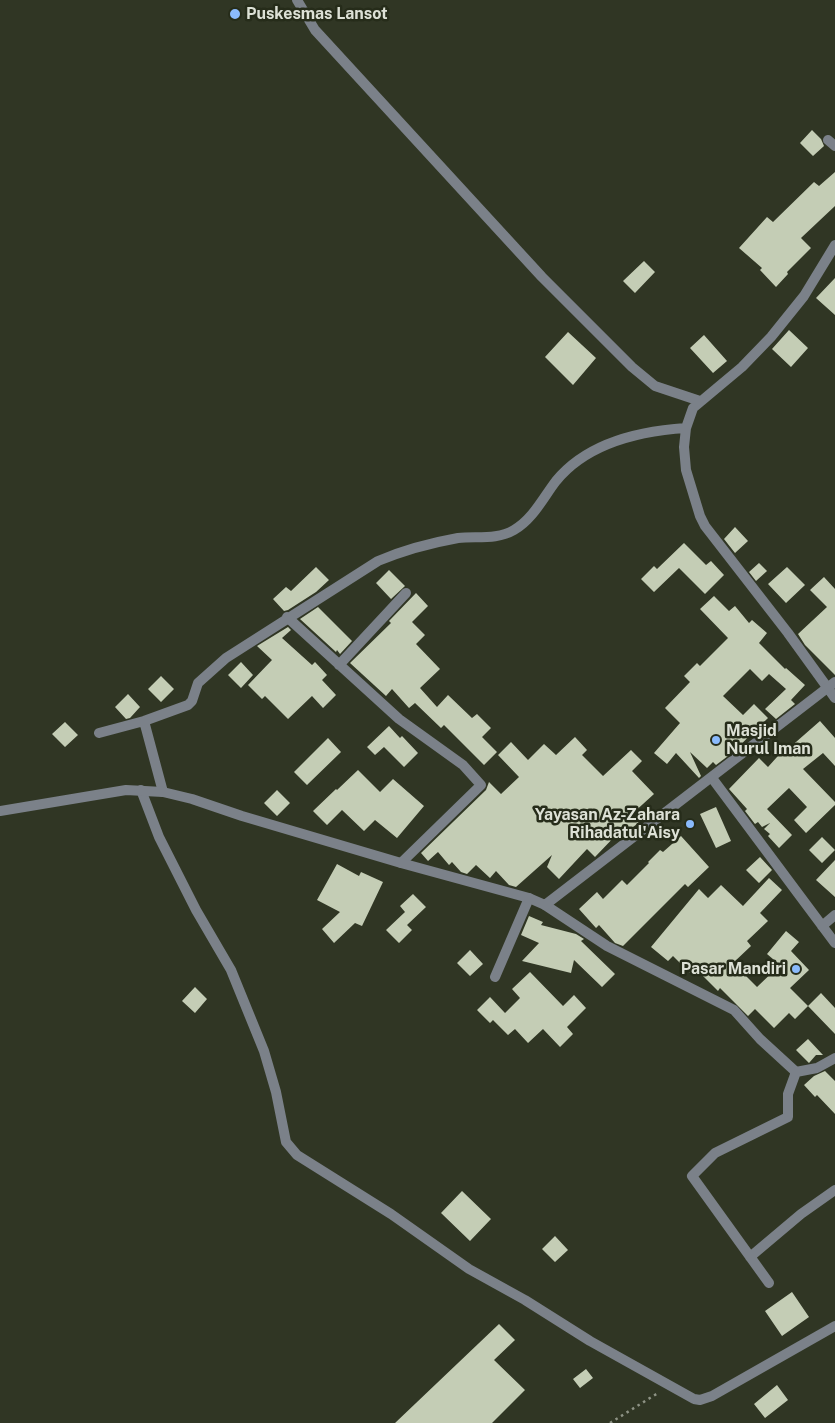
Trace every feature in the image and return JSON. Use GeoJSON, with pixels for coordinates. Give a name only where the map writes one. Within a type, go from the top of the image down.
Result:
{"type":"FeatureCollection","features":[{"type":"Feature","properties":{"kind":"street"},"geometry":{"type":"LineString","coordinates":[[296,0],[315,30],[542,277],[632,367],[655,386],[697,405]]}},
{"type":"Feature","properties":{"kind":"street"},"geometry":{"type":"LineString","coordinates":[[835,245],[804,296],[771,336],[742,367],[697,405],[688,424],[684,447],[686,470],[700,516],[705,526],[788,634],[831,685],[835,698]]}},
{"type":"Feature","properties":{"kind":"street"},"geometry":{"type":"LineString","coordinates":[[100,733],[144,721],[188,705],[192,701],[198,683],[226,658],[378,561],[402,551],[460,538],[498,536],[513,530],[527,520],[556,481],[577,460],[633,435],[688,424]]}},
{"type":"Feature","properties":{"kind":"street"},"geometry":{"type":"LineString","coordinates":[[339,665],[406,594]]}},
{"type":"Feature","properties":{"kind":"street"},"geometry":{"type":"LineString","coordinates":[[287,618],[399,718],[452,756],[481,785],[401,863]]}},
{"type":"Feature","properties":{"kind":"street"},"geometry":{"type":"LineString","coordinates":[[545,905],[831,685]]}},
{"type":"Feature","properties":{"kind":"street"},"geometry":{"type":"LineString","coordinates":[[144,721],[163,792]]}},
{"type":"Feature","properties":{"kind":"street"},"geometry":{"type":"LineString","coordinates":[[712,778],[835,943]]}},
{"type":"Feature","properties":{"kind":"street"},"geometry":{"type":"LineString","coordinates":[[0,811],[126,790],[163,792],[192,799],[242,816],[401,863],[530,898],[545,905],[607,946],[734,1010],[760,1039],[796,1072]]}},
{"type":"Feature","properties":{"kind":"street"},"geometry":{"type":"LineString","coordinates":[[141,790],[159,837],[196,910],[231,970],[264,1051],[276,1092],[286,1142],[297,1155],[391,1214],[470,1269],[525,1300],[590,1341],[694,1399],[700,1400],[712,1396],[835,1326]]}},
{"type":"Feature","properties":{"kind":"street"},"geometry":{"type":"LineString","coordinates":[[495,977],[530,898]]}},
{"type":"Feature","properties":{"kind":"street"},"geometry":{"type":"LineString","coordinates":[[822,926],[835,915]]}},
{"type":"Feature","properties":{"kind":"street"},"geometry":{"type":"LineString","coordinates":[[796,1072],[818,1068],[835,1058]]}},
{"type":"Feature","properties":{"kind":"street"},"geometry":{"type":"LineString","coordinates":[[769,1283],[692,1176],[716,1153],[788,1117],[788,1094],[796,1072]]}},
{"type":"Feature","properties":{"kind":"street"},"geometry":{"type":"LineString","coordinates":[[750,1257],[801,1214],[835,1190]]}},
{"type":"Feature","properties":{"kind":"path"},"geometry":{"type":"LineString","coordinates":[[610,1423],[670,1386]]}},
{"type":"Feature","properties":{"kind":"building"},"geometry":{"type":"Polygon","coordinates":[[[812,130],[821,139],[824,146],[813,156],[800,143],[812,130]]]}},
{"type":"Feature","properties":{"kind":"building"},"geometry":{"type":"Polygon","coordinates":[[[835,172],[835,206],[801,238],[811,248],[787,272],[788,274],[776,287],[760,270],[762,268],[739,248],[767,217],[773,222],[814,182],[819,186],[835,172]]]}},
{"type":"Feature","properties":{"kind":"building"},"geometry":{"type":"Polygon","coordinates":[[[644,261],[655,272],[635,293],[623,281],[644,261]]]}},
{"type":"Feature","properties":{"kind":"building"},"geometry":{"type":"Polygon","coordinates":[[[835,278],[835,315],[816,298],[835,278]]]}},
{"type":"Feature","properties":{"kind":"building"},"geometry":{"type":"Polygon","coordinates":[[[789,330],[808,348],[791,367],[772,349],[789,330]]]}},
{"type":"Feature","properties":{"kind":"building"},"geometry":{"type":"Polygon","coordinates":[[[568,332],[596,358],[573,385],[545,357],[568,332]]]}},
{"type":"Feature","properties":{"kind":"building"},"geometry":{"type":"Polygon","coordinates":[[[704,335],[727,361],[713,373],[690,348],[704,335]]]}},
{"type":"Feature","properties":{"kind":"building"},"geometry":{"type":"Polygon","coordinates":[[[735,527],[748,541],[735,553],[724,539],[735,527]]]}},
{"type":"Feature","properties":{"kind":"building"},"geometry":{"type":"Polygon","coordinates":[[[684,543],[706,565],[711,561],[724,575],[705,594],[679,568],[654,592],[641,579],[654,566],[657,569],[684,543]]]}},
{"type":"Feature","properties":{"kind":"building"},"geometry":{"type":"Polygon","coordinates":[[[759,563],[767,571],[756,581],[749,572],[759,563]]]}},
{"type":"Feature","properties":{"kind":"building"},"geometry":{"type":"Polygon","coordinates":[[[316,567],[329,580],[316,592],[284,611],[273,599],[286,587],[291,591],[316,567]]]}},
{"type":"Feature","properties":{"kind":"building"},"geometry":{"type":"Polygon","coordinates":[[[787,567],[805,585],[786,603],[768,584],[787,567]]]}},
{"type":"Feature","properties":{"kind":"building"},"geometry":{"type":"Polygon","coordinates":[[[389,570],[405,586],[391,599],[376,583],[389,570]]]}},
{"type":"Feature","properties":{"kind":"building"},"geometry":{"type":"Polygon","coordinates":[[[824,577],[835,589],[835,675],[805,645],[798,634],[827,607],[810,590],[824,577]]]}},
{"type":"Feature","properties":{"kind":"building"},"geometry":{"type":"Polygon","coordinates":[[[416,593],[428,606],[412,622],[425,635],[416,644],[440,669],[420,688],[437,707],[448,695],[472,718],[477,714],[491,728],[482,737],[497,752],[484,765],[444,725],[441,728],[415,703],[409,708],[392,689],[386,696],[350,663],[391,623],[389,621],[416,593]]]}},
{"type":"Feature","properties":{"kind":"building"},"geometry":{"type":"Polygon","coordinates":[[[714,596],[729,611],[735,606],[749,623],[752,620],[767,633],[759,643],[785,669],[805,685],[791,700],[795,704],[776,719],[765,709],[786,689],[769,674],[762,681],[750,669],[723,696],[743,715],[754,704],[768,718],[732,753],[716,765],[713,762],[707,768],[690,752],[701,776],[699,778],[676,753],[667,764],[654,753],[680,723],[665,708],[690,682],[684,676],[697,663],[700,666],[728,638],[700,609],[714,596]]]}},
{"type":"Feature","properties":{"kind":"building"},"geometry":{"type":"Polygon","coordinates":[[[318,607],[352,641],[340,654],[300,619],[318,607]]]}},
{"type":"Feature","properties":{"kind":"building"},"geometry":{"type":"Polygon","coordinates":[[[288,627],[291,630],[282,638],[312,665],[315,662],[327,675],[322,680],[336,695],[323,708],[312,696],[288,719],[265,696],[262,699],[248,685],[272,660],[257,646],[288,627]]]}},
{"type":"Feature","properties":{"kind":"building"},"geometry":{"type":"Polygon","coordinates":[[[241,662],[253,675],[241,688],[228,675],[241,662]]]}},
{"type":"Feature","properties":{"kind":"building"},"geometry":{"type":"Polygon","coordinates":[[[161,676],[174,689],[161,702],[148,689],[161,676]]]}},
{"type":"Feature","properties":{"kind":"building"},"geometry":{"type":"Polygon","coordinates":[[[128,694],[140,707],[130,718],[126,719],[115,707],[128,694]]]}},
{"type":"Feature","properties":{"kind":"building"},"geometry":{"type":"Polygon","coordinates":[[[820,721],[835,738],[835,766],[823,753],[803,769],[835,802],[835,805],[806,833],[794,820],[807,807],[789,788],[767,809],[792,835],[779,848],[768,836],[770,834],[764,829],[770,823],[762,827],[758,822],[755,824],[745,811],[747,809],[729,789],[759,758],[768,767],[786,747],[788,749],[820,721]]]}},
{"type":"Feature","properties":{"kind":"building"},"geometry":{"type":"Polygon","coordinates":[[[65,722],[78,735],[65,747],[52,734],[65,722]]]}},
{"type":"Feature","properties":{"kind":"building"},"geometry":{"type":"Polygon","coordinates":[[[389,726],[400,738],[402,736],[418,753],[404,767],[384,747],[375,755],[367,747],[389,726]]]}},
{"type":"Feature","properties":{"kind":"building"},"geometry":{"type":"Polygon","coordinates":[[[575,737],[587,750],[582,755],[603,776],[631,750],[642,761],[632,771],[654,794],[632,814],[639,822],[622,837],[618,833],[595,857],[587,849],[559,879],[547,867],[552,855],[516,887],[509,885],[496,871],[490,878],[476,865],[467,874],[461,872],[452,862],[449,865],[438,852],[428,861],[421,853],[486,790],[489,782],[501,794],[519,777],[498,755],[511,742],[528,760],[544,744],[556,755],[575,737]]]}},
{"type":"Feature","properties":{"kind":"building"},"geometry":{"type":"Polygon","coordinates":[[[328,738],[341,752],[307,785],[294,772],[328,738]]]}},
{"type":"Feature","properties":{"kind":"building"},"geometry":{"type":"Polygon","coordinates":[[[358,770],[380,792],[393,779],[424,806],[397,838],[375,820],[364,831],[342,810],[327,825],[313,811],[358,770]]]}},
{"type":"Feature","properties":{"kind":"building"},"geometry":{"type":"Polygon","coordinates":[[[277,790],[290,803],[277,816],[264,803],[277,790]]]}},
{"type":"Feature","properties":{"kind":"building"},"geometry":{"type":"Polygon","coordinates":[[[716,807],[731,841],[716,848],[700,814],[716,807]]]}},
{"type":"Feature","properties":{"kind":"building"},"geometry":{"type":"Polygon","coordinates":[[[681,836],[709,867],[688,887],[685,884],[623,946],[615,943],[599,925],[596,928],[579,909],[597,892],[603,899],[622,880],[627,885],[660,850],[663,852],[681,836]]]}},
{"type":"Feature","properties":{"kind":"building"},"geometry":{"type":"Polygon","coordinates":[[[822,837],[835,850],[822,863],[809,850],[822,837]]]}},
{"type":"Feature","properties":{"kind":"building"},"geometry":{"type":"Polygon","coordinates":[[[760,857],[772,870],[759,883],[746,870],[760,857]]]}},
{"type":"Feature","properties":{"kind":"building"},"geometry":{"type":"Polygon","coordinates":[[[835,860],[835,897],[816,880],[835,860]]]}},
{"type":"Feature","properties":{"kind":"building"},"geometry":{"type":"Polygon","coordinates":[[[337,864],[359,876],[361,872],[383,882],[362,926],[355,923],[334,943],[322,929],[340,912],[317,900],[337,864]]]}},
{"type":"Feature","properties":{"kind":"building"},"geometry":{"type":"Polygon","coordinates":[[[769,878],[782,890],[760,913],[768,921],[747,941],[751,946],[733,963],[757,987],[780,965],[767,954],[786,931],[799,942],[791,951],[809,970],[790,988],[808,1006],[795,1019],[789,1013],[774,1028],[755,1009],[748,1016],[720,988],[718,991],[697,970],[692,975],[673,956],[668,961],[651,947],[699,889],[708,898],[721,885],[743,906],[769,878]]]}},
{"type":"Feature","properties":{"kind":"building"},"geometry":{"type":"Polygon","coordinates":[[[413,894],[426,907],[407,925],[412,930],[399,943],[386,930],[405,912],[400,906],[413,894]]]}},
{"type":"Feature","properties":{"kind":"building"},"geometry":{"type":"Polygon","coordinates":[[[529,916],[543,922],[541,925],[576,934],[584,939],[581,941],[615,974],[602,987],[574,960],[571,973],[522,961],[539,943],[521,935],[529,916]]]}},
{"type":"Feature","properties":{"kind":"building"},"geometry":{"type":"Polygon","coordinates":[[[470,950],[483,964],[470,976],[457,963],[470,950]]]}},
{"type":"Feature","properties":{"kind":"building"},"geometry":{"type":"Polygon","coordinates":[[[530,972],[563,1006],[574,995],[586,1008],[567,1027],[573,1034],[560,1047],[543,1029],[528,1043],[515,1029],[508,1035],[493,1020],[490,1023],[477,1010],[490,997],[505,1013],[520,998],[512,989],[530,972]]]}},
{"type":"Feature","properties":{"kind":"building"},"geometry":{"type":"Polygon","coordinates":[[[195,987],[207,999],[195,1013],[182,1001],[195,987]]]}},
{"type":"Feature","properties":{"kind":"building"},"geometry":{"type":"Polygon","coordinates":[[[821,993],[835,1008],[835,1034],[808,1006],[821,993]]]}},
{"type":"Feature","properties":{"kind":"building"},"geometry":{"type":"Polygon","coordinates":[[[808,1039],[823,1055],[816,1055],[809,1063],[796,1050],[808,1039]]]}},
{"type":"Feature","properties":{"kind":"building"},"geometry":{"type":"Polygon","coordinates":[[[825,1071],[835,1081],[835,1114],[817,1095],[815,1097],[804,1085],[814,1076],[825,1071]]]}},
{"type":"Feature","properties":{"kind":"building"},"geometry":{"type":"Polygon","coordinates":[[[462,1191],[491,1219],[470,1241],[441,1213],[462,1191]]]}},
{"type":"Feature","properties":{"kind":"building"},"geometry":{"type":"Polygon","coordinates":[[[555,1236],[568,1250],[555,1262],[542,1249],[555,1236]]]}},
{"type":"Feature","properties":{"kind":"building"},"geometry":{"type":"Polygon","coordinates":[[[792,1292],[809,1317],[782,1336],[765,1311],[792,1292]]]}},
{"type":"Feature","properties":{"kind":"building"},"geometry":{"type":"Polygon","coordinates":[[[499,1324],[515,1340],[494,1360],[525,1390],[492,1423],[395,1423],[499,1324]]]}},
{"type":"Feature","properties":{"kind":"building"},"geometry":{"type":"Polygon","coordinates":[[[586,1369],[593,1378],[580,1388],[573,1379],[586,1369]]]}},
{"type":"Feature","properties":{"kind":"building"},"geometry":{"type":"Polygon","coordinates":[[[777,1385],[788,1400],[765,1418],[754,1404],[777,1385]]]}},
{"type":"Feature","properties":{"kind":"place","name":"Puskesmas Lansot"},"geometry":{"type":"Point","coordinates":[235,14]}},
{"type":"Feature","properties":{"kind":"place","name":"Masjid Nurul Iman"},"geometry":{"type":"Point","coordinates":[716,740]}},
{"type":"Feature","properties":{"kind":"place","name":"Yayasan Az-Zahara Rihadatul'Aisy"},"geometry":{"type":"Point","coordinates":[690,824]}},
{"type":"Feature","properties":{"kind":"place","name":"Pasar Mandiri"},"geometry":{"type":"Point","coordinates":[796,969]}}]}
